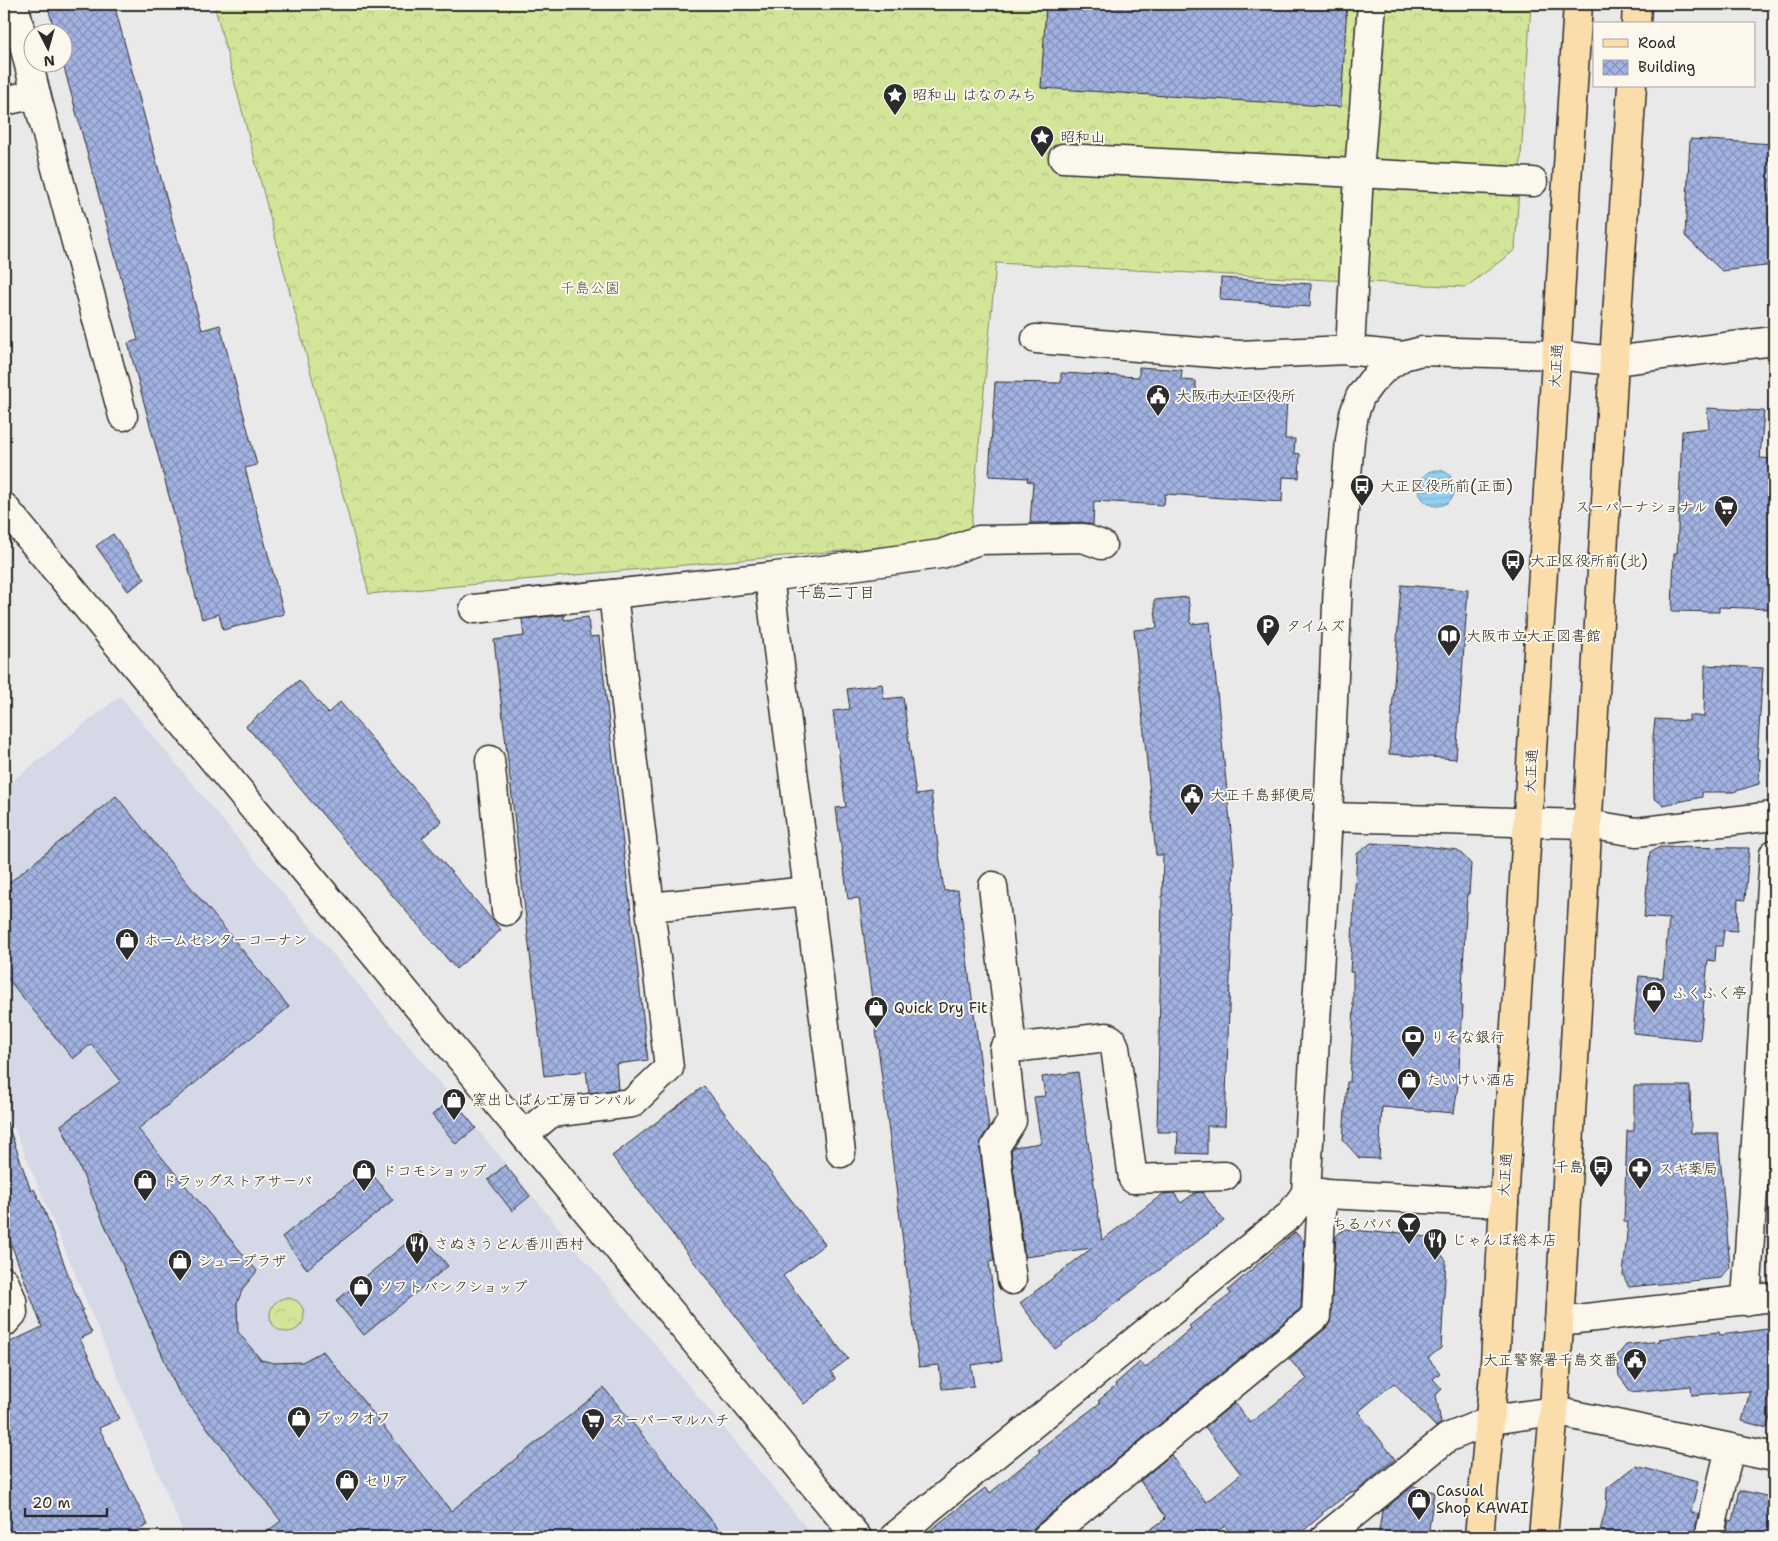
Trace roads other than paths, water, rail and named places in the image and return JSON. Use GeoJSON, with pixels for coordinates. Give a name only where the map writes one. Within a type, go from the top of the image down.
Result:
{"type":"FeatureCollection","features":[{"type":"Feature","properties":{"kind":"main road","name":"大正通"},"geometry":{"type":"LineString","coordinates":[[1479,1537],[1491,1420],[1578,4]]}},
{"type":"Feature","properties":{"kind":"main road"},"geometry":{"type":"LineString","coordinates":[[1636,22],[1637,4]]}},
{"type":"Feature","properties":{"kind":"main road"},"geometry":{"type":"LineString","coordinates":[[1543,1537],[1554,1411],[1614,361],[1632,88]]}},
{"type":"Feature","properties":{"kind":"street"},"geometry":{"type":"LineString","coordinates":[[14,4],[36,94],[123,416]]}},
{"type":"Feature","properties":{"kind":"street"},"geometry":{"type":"LineString","coordinates":[[1350,351],[1359,173],[1372,4]]}},
{"type":"Feature","properties":{"kind":"street"},"geometry":{"type":"LineString","coordinates":[[4,101],[36,94]]}},
{"type":"Feature","properties":{"kind":"street"},"geometry":{"type":"LineString","coordinates":[[1063,158],[1532,182]]}},
{"type":"Feature","properties":{"kind":"street"},"geometry":{"type":"LineString","coordinates":[[1036,339],[1239,355],[1350,351],[1403,356]]}},
{"type":"Feature","properties":{"kind":"street"},"geometry":{"type":"LineString","coordinates":[[1047,1537],[1316,1316],[1314,1193],[1338,582],[1350,440],[1354,414],[1360,397],[1385,368],[1403,356],[1422,351],[1556,355],[1614,361],[1774,341]]}},
{"type":"Feature","properties":{"kind":"street"},"geometry":{"type":"LineString","coordinates":[[4,507],[858,1537]]}},
{"type":"Feature","properties":{"kind":"street"},"geometry":{"type":"LineString","coordinates":[[474,609],[769,577],[941,554],[979,540],[1083,538],[1102,545]]}},
{"type":"Feature","properties":{"kind":"street"},"geometry":{"type":"LineString","coordinates":[[769,577],[841,1154]]}},
{"type":"Feature","properties":{"kind":"street"},"geometry":{"type":"LineString","coordinates":[[524,1135],[551,1113],[632,1103],[669,1068],[613,594]]}},
{"type":"Feature","properties":{"kind":"street"},"geometry":{"type":"LineString","coordinates":[[490,760],[506,911]]}},
{"type":"Feature","properties":{"kind":"street"},"geometry":{"type":"LineString","coordinates":[[1328,818],[1587,824],[1636,832],[1774,816]]}},
{"type":"Feature","properties":{"kind":"street"},"geometry":{"type":"LineString","coordinates":[[1746,1301],[1764,1188],[1774,854]]}},
{"type":"Feature","properties":{"kind":"street"},"geometry":{"type":"LineString","coordinates":[[993,886],[1012,1048]]}},
{"type":"Feature","properties":{"kind":"street"},"geometry":{"type":"LineString","coordinates":[[650,907],[808,890]]}},
{"type":"Feature","properties":{"kind":"street"},"geometry":{"type":"LineString","coordinates":[[1012,1280],[994,1147],[1012,1121],[1004,1049],[1107,1037],[1112,1040],[1115,1047],[1134,1179],[1225,1176]]}},
{"type":"Feature","properties":{"kind":"street"},"geometry":{"type":"LineString","coordinates":[[894,1537],[1290,1215],[1314,1193],[1504,1203]]}},
{"type":"Feature","properties":{"kind":"street"},"geometry":{"type":"LineString","coordinates":[[4,1281],[12,1300],[13,1313],[4,1323]]}},
{"type":"Feature","properties":{"kind":"street"},"geometry":{"type":"LineString","coordinates":[[1559,1321],[1774,1297]]}},
{"type":"Feature","properties":{"kind":"street"},"geometry":{"type":"LineString","coordinates":[[1325,1537],[1447,1438],[1491,1420],[1554,1411],[1774,1457]]}},
{"type":"Feature","properties":{"kind":"street"},"geometry":{"type":"LineString","coordinates":[[1709,1537],[1730,1448]]}},
{"type":"Feature","properties":{"kind":"water"},"geometry":{"type":"Polygon","coordinates":[[[1437,470],[1450,475],[1455,488],[1450,501],[1437,506],[1424,501],[1419,488],[1424,475],[1437,470]]]}},
{"type":"Feature","properties":{"kind":"place","name":"昭和山 はなのみち"},"geometry":{"type":"Point","coordinates":[895,116]}},
{"type":"Feature","properties":{"kind":"place","name":"昭和山"},"geometry":{"type":"Point","coordinates":[1042,158]}},
{"type":"Feature","properties":{"kind":"place","name":"大阪市大正区役所"},"geometry":{"type":"Point","coordinates":[1158,417]}},
{"type":"Feature","properties":{"kind":"place","name":"大正区役所前(正面)"},"geometry":{"type":"Point","coordinates":[1362,507]}},
{"type":"Feature","properties":{"kind":"place","name":"スーパーナショナル"},"geometry":{"type":"Point","coordinates":[1726,528]}},
{"type":"Feature","properties":{"kind":"place","name":"大正区役所前(北)"},"geometry":{"type":"Point","coordinates":[1513,582]}},
{"type":"Feature","properties":{"kind":"place","name":"タイムズ"},"geometry":{"type":"Point","coordinates":[1268,647]}},
{"type":"Feature","properties":{"kind":"place","name":"大阪市立大正図書館"},"geometry":{"type":"Point","coordinates":[1449,657]}},
{"type":"Feature","properties":{"kind":"place","name":"大正千島郵便局"},"geometry":{"type":"Point","coordinates":[1192,816]}},
{"type":"Feature","properties":{"kind":"place","name":"ホームセンターコーナン"},"geometry":{"type":"Point","coordinates":[127,961]}},
{"type":"Feature","properties":{"kind":"place","name":"ふくふく亭"},"geometry":{"type":"Point","coordinates":[1654,1014]}},
{"type":"Feature","properties":{"kind":"place","name":"Quick Dry Fit"},"geometry":{"type":"Point","coordinates":[876,1029]}},
{"type":"Feature","properties":{"kind":"place","name":"りそな銀行"},"geometry":{"type":"Point","coordinates":[1413,1058]}},
{"type":"Feature","properties":{"kind":"place","name":"たいけい酒店"},"geometry":{"type":"Point","coordinates":[1409,1101]}},
{"type":"Feature","properties":{"kind":"place","name":"窯出しぱん工房ロンパル"},"geometry":{"type":"Point","coordinates":[454,1121]}},
{"type":"Feature","properties":{"kind":"place","name":"千島"},"geometry":{"type":"Point","coordinates":[1601,1188]}},
{"type":"Feature","properties":{"kind":"place","name":"スギ薬局"},"geometry":{"type":"Point","coordinates":[1640,1190]}},
{"type":"Feature","properties":{"kind":"place","name":"ドコモショップ"},"geometry":{"type":"Point","coordinates":[364,1192]}},
{"type":"Feature","properties":{"kind":"place","name":"ドラッグストアサーバ"},"geometry":{"type":"Point","coordinates":[145,1202]}},
{"type":"Feature","properties":{"kind":"place","name":"ちるパパ"},"geometry":{"type":"Point","coordinates":[1409,1245]}},
{"type":"Feature","properties":{"kind":"place","name":"じゃんぼ総本店"},"geometry":{"type":"Point","coordinates":[1435,1261]}},
{"type":"Feature","properties":{"kind":"place","name":"さぬきうどん香川西村"},"geometry":{"type":"Point","coordinates":[417,1265]}},
{"type":"Feature","properties":{"kind":"place","name":"シュープラザ"},"geometry":{"type":"Point","coordinates":[180,1282]}},
{"type":"Feature","properties":{"kind":"place","name":"ソフトバンクショップ"},"geometry":{"type":"Point","coordinates":[361,1308]}},
{"type":"Feature","properties":{"kind":"place","name":"大正警察署千島交番"},"geometry":{"type":"Point","coordinates":[1635,1381]}},
{"type":"Feature","properties":{"kind":"place","name":"ブックオフ"},"geometry":{"type":"Point","coordinates":[299,1439]}},
{"type":"Feature","properties":{"kind":"place","name":"スーパーマルハチ"},"geometry":{"type":"Point","coordinates":[593,1441]}},
{"type":"Feature","properties":{"kind":"place","name":"セリア"},"geometry":{"type":"Point","coordinates":[347,1502]}},
{"type":"Feature","properties":{"kind":"place","name":"Casual Shop KAWAI"},"geometry":{"type":"Point","coordinates":[1419,1521]}},
{"type":"Feature","properties":{"kind":"district","name":"千島二丁目"},"geometry":{"type":"Point","coordinates":[835,592]}},
{"type":"Feature","properties":{"kind":"park label","name":"千島公園"},"geometry":{"type":"Point","coordinates":[590,288]}}]}
